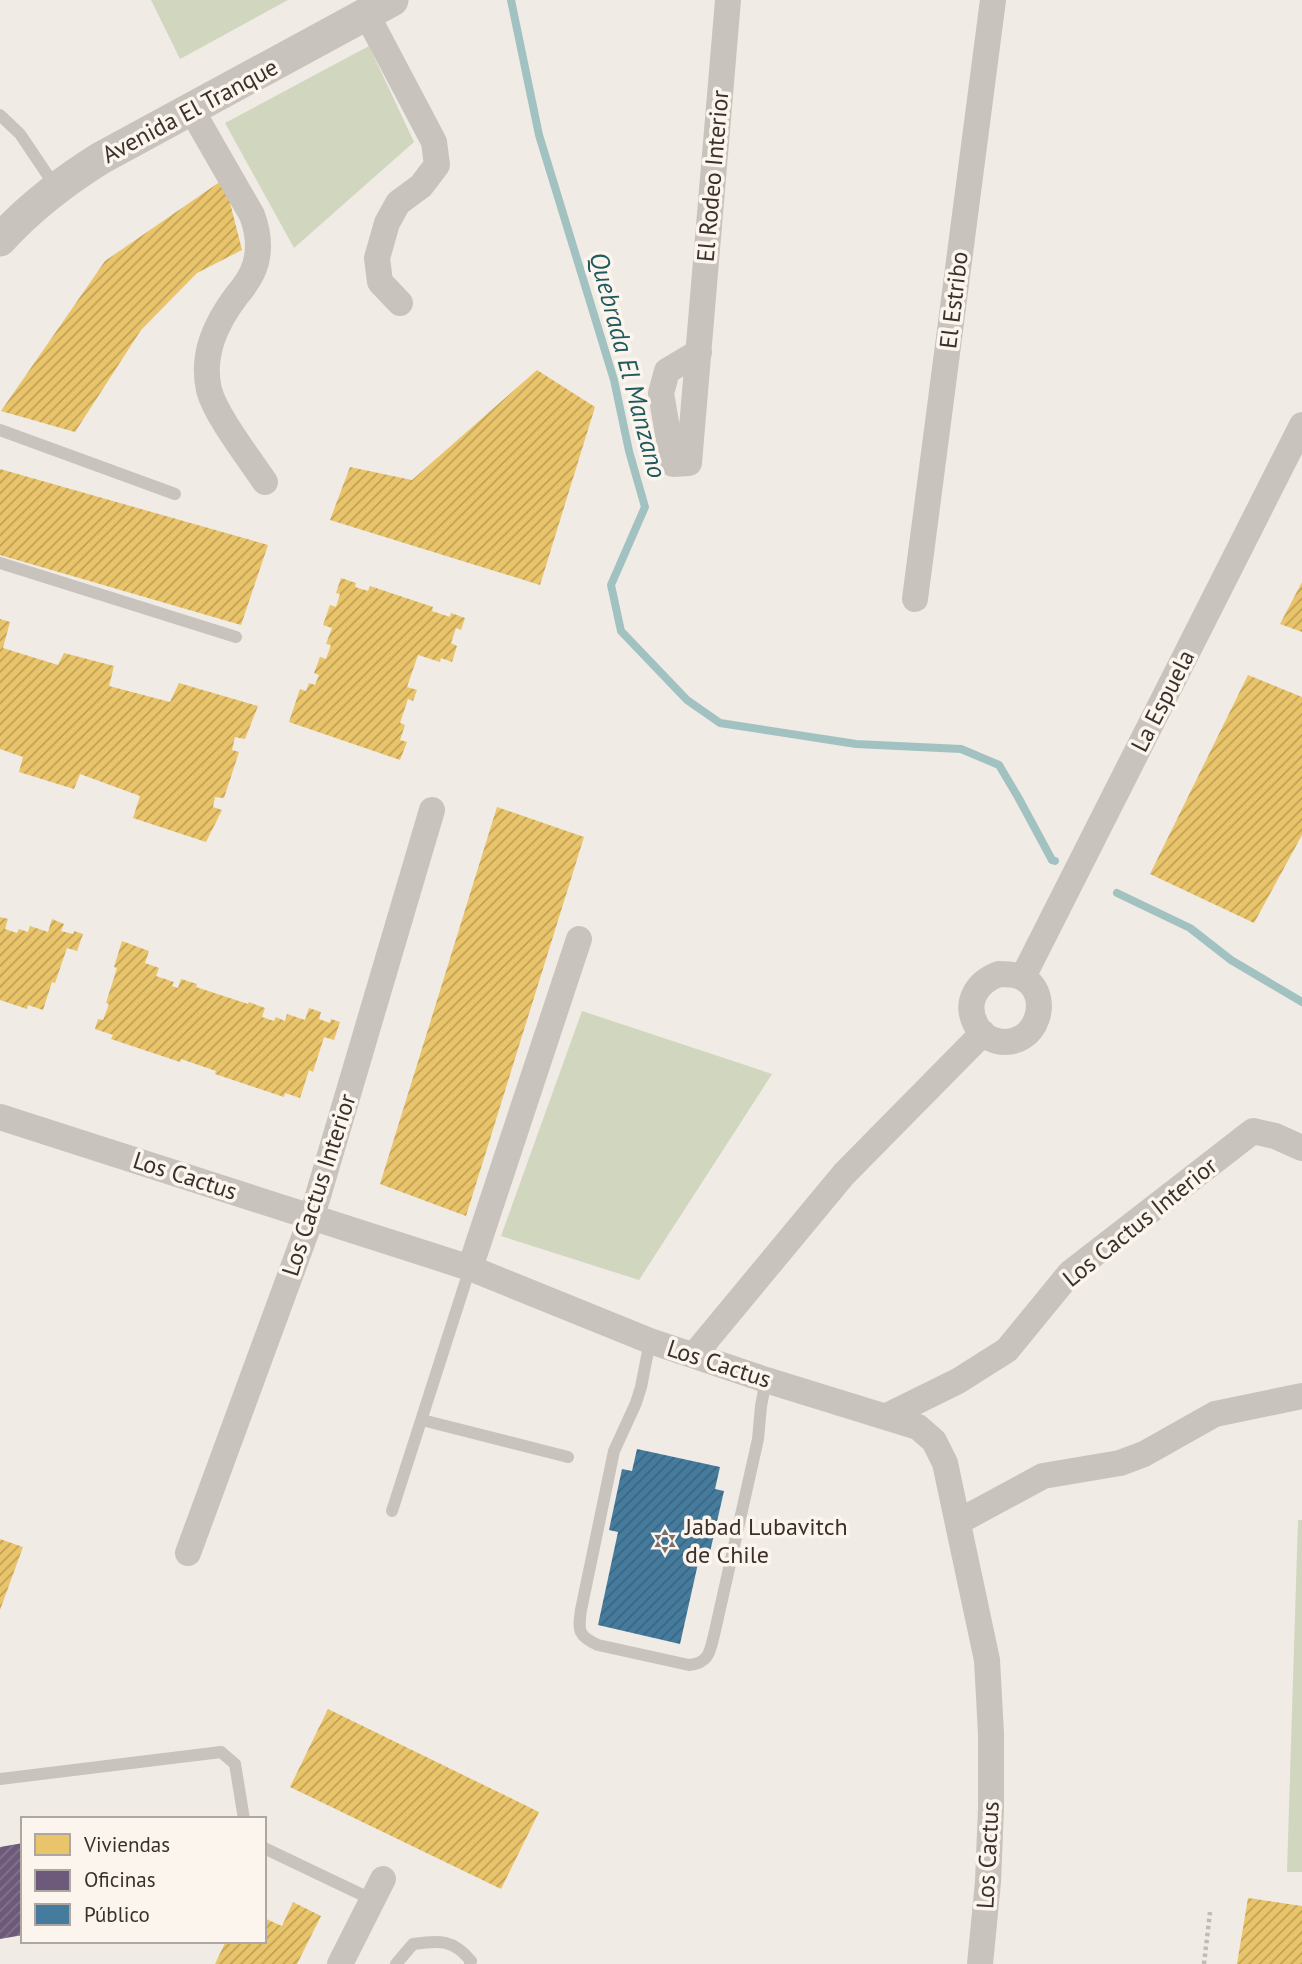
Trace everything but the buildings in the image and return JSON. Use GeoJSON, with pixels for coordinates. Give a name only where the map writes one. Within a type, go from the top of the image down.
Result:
{"type":"FeatureCollection","features":[{"type":"Feature","properties":{"kind":"street","name":"El Rodeo Interior"},"geometry":{"type":"LineString","coordinates":[[699,352],[727,0]]}},
{"type":"Feature","properties":{"kind":"street","name":"El Estribo"},"geometry":{"type":"LineString","coordinates":[[915,599],[993,0]]}},
{"type":"Feature","properties":{"kind":"street","name":"Avenida El Tranque"},"geometry":{"type":"LineString","coordinates":[[0,240],[57,189],[101,158],[379,7]]}},
{"type":"Feature","properties":{"kind":"street"},"geometry":{"type":"LineString","coordinates":[[379,7],[435,142],[437,165],[421,186],[398,203],[387,223],[377,258],[380,282],[400,303]]}},
{"type":"Feature","properties":{"kind":"street"},"geometry":{"type":"LineString","coordinates":[[191,110],[253,215],[257,229],[257,258],[253,272],[219,323],[211,340],[206,374],[214,405],[265,482]]}},
{"type":"Feature","properties":{"kind":"street","name":"La Espuela"},"geometry":{"type":"LineString","coordinates":[[1023,977],[1302,425]]}},
{"type":"Feature","properties":{"kind":"street","name":"Los Cactus Interior"},"geometry":{"type":"LineString","coordinates":[[188,1553],[312,1216],[432,810]]}},
{"type":"Feature","properties":{"kind":"street"},"geometry":{"type":"LineString","coordinates":[[470,1268],[579,939]]}},
{"type":"Feature","properties":{"kind":"street"},"geometry":{"type":"LineString","coordinates":[[999,974],[1023,977],[1037,996],[1039,1008],[1037,1020],[1031,1030],[1022,1038],[1011,1042],[999,1042],[982,1033],[973,1019],[971,1008],[973,996],[979,986],[988,978],[999,974]]}},
{"type":"Feature","properties":{"kind":"street"},"geometry":{"type":"LineString","coordinates":[[694,1355],[844,1174],[982,1033]]}},
{"type":"Feature","properties":{"kind":"street","name":"Los Cactus"},"geometry":{"type":"LineString","coordinates":[[0,1117],[470,1268],[650,1341],[918,1427],[934,1441],[945,1463],[987,1660],[991,1808],[988,1882],[980,1964]]}},
{"type":"Feature","properties":{"kind":"street","name":"Los Cactus Interior"},"geometry":{"type":"LineString","coordinates":[[887,1416],[958,1381],[1007,1350],[1070,1273],[1253,1131],[1275,1136],[1302,1148]]}},
{"type":"Feature","properties":{"kind":"street"},"geometry":{"type":"LineString","coordinates":[[958,1522],[1043,1476],[1120,1463],[1144,1454],[1215,1414],[1302,1396]]}},
{"type":"Feature","properties":{"kind":"street"},"geometry":{"type":"LineString","coordinates":[[340,1964],[378,1889]]}},
{"type":"Feature","properties":{"kind":"lane"},"geometry":{"type":"LineString","coordinates":[[0,115],[20,134],[57,189]]}},
{"type":"Feature","properties":{"kind":"lane"},"geometry":{"type":"LineString","coordinates":[[0,430],[175,494]]}},
{"type":"Feature","properties":{"kind":"lane"},"geometry":{"type":"LineString","coordinates":[[0,563],[236,637]]}},
{"type":"Feature","properties":{"kind":"lane"},"geometry":{"type":"LineString","coordinates":[[392,1511],[470,1268]]}},
{"type":"Feature","properties":{"kind":"lane"},"geometry":{"type":"LineString","coordinates":[[650,1341],[636,1404],[614,1451],[581,1610],[578,1628],[580,1633],[585,1639],[598,1644],[689,1665],[700,1664],[706,1659],[758,1439],[766,1380]]}},
{"type":"Feature","properties":{"kind":"lane"},"geometry":{"type":"LineString","coordinates":[[422,1420],[568,1457]]}},
{"type":"Feature","properties":{"kind":"lane"},"geometry":{"type":"LineString","coordinates":[[0,1779],[221,1752],[235,1764],[244,1817]]}},
{"type":"Feature","properties":{"kind":"lane"},"geometry":{"type":"LineString","coordinates":[[266,1848],[378,1889]]}},
{"type":"Feature","properties":{"kind":"lane"},"geometry":{"type":"LineString","coordinates":[[396,1964],[413,1944],[439,1940],[461,1948],[471,1961],[470,1964]]}},
{"type":"Feature","properties":{"kind":"path"},"geometry":{"type":"LineString","coordinates":[[1204,1964],[1210,1912]]}},
{"type":"Feature","properties":{"kind":"green space"},"geometry":{"type":"Polygon","coordinates":[[[151,0],[288,0],[180,59],[151,0]]]}},
{"type":"Feature","properties":{"kind":"green space"},"geometry":{"type":"Polygon","coordinates":[[[369,46],[414,142],[294,248],[225,123],[369,46]]]}},
{"type":"Feature","properties":{"kind":"green space"},"geometry":{"type":"Polygon","coordinates":[[[582,1011],[772,1074],[639,1280],[501,1236],[582,1011]]]}},
{"type":"Feature","properties":{"kind":"green space"},"geometry":{"type":"Polygon","coordinates":[[[1298,1520],[1302,1520],[1302,1872],[1287,1872],[1298,1520]]]}},
{"type":"Feature","properties":{"kind":"waterway","name":"Quebrada El Manzano"},"geometry":{"type":"LineString","coordinates":[[511,0],[539,135],[614,380],[629,451],[645,507],[611,585],[621,631],[687,700],[720,723],[856,744],[961,749],[999,765],[1055,861]]}},
{"type":"Feature","properties":{"kind":"waterway","name":"Quebrada El Manzano"},"geometry":{"type":"LineString","coordinates":[[1117,893],[1190,928],[1231,960],[1302,1002]]}},
{"type":"Feature","properties":{"kind":"place","name":"Jabad Lubavitch de Chile"},"geometry":{"type":"Point","coordinates":[665,1541]}}]}
